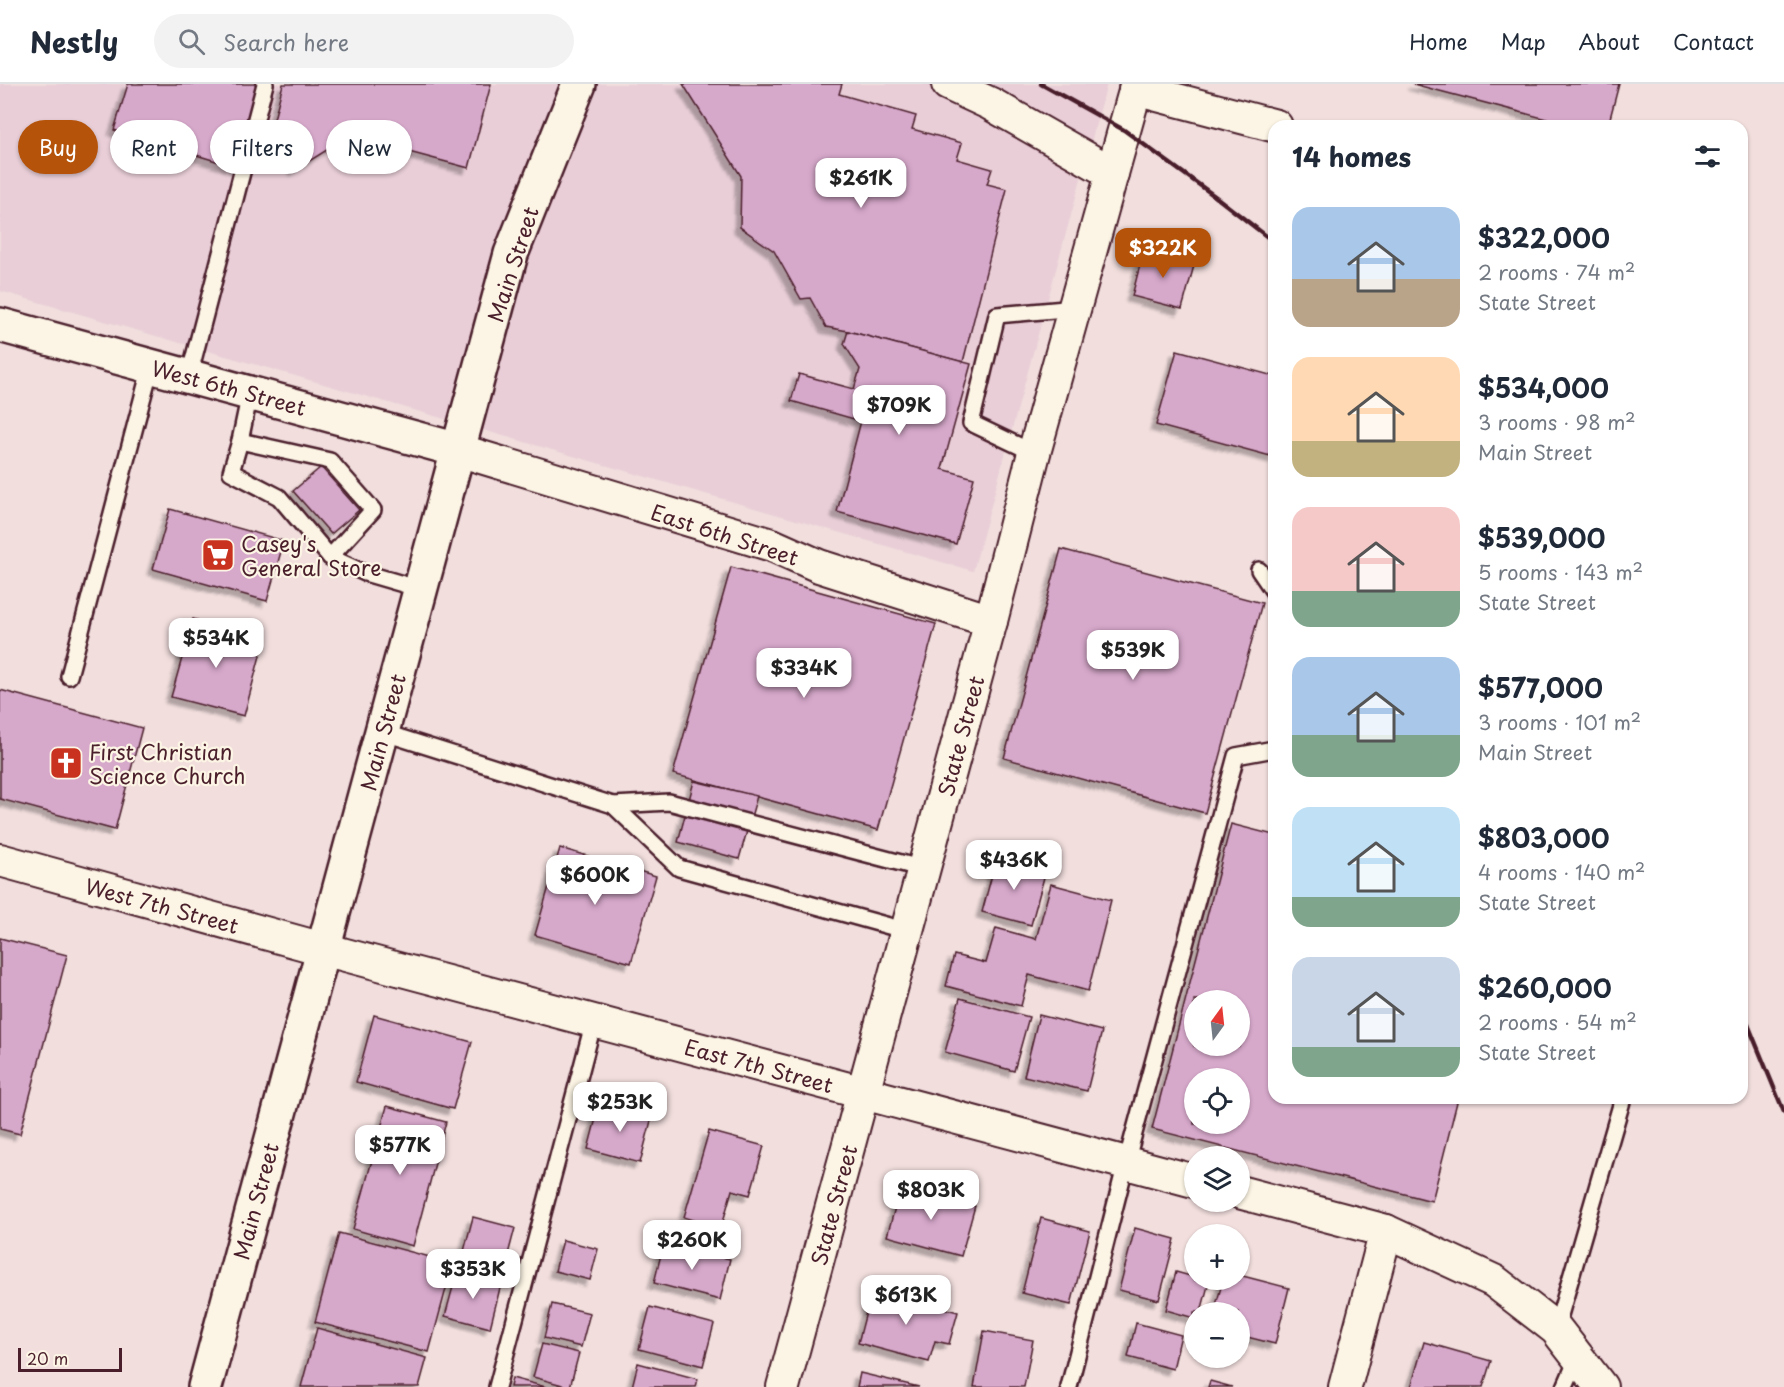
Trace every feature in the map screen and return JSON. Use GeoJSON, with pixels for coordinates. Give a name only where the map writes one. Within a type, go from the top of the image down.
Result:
{"type":"FeatureCollection","features":[{"type":"Feature","properties":{"kind":"main road","name":"Main Street"},"geometry":{"type":"LineString","coordinates":[[205,1387],[511,254],[579,84]]}},
{"type":"Feature","properties":{"kind":"main road","name":"West 6th Street"},"geometry":{"type":"LineString","coordinates":[[0,325],[458,450]]}},
{"type":"Feature","properties":{"kind":"street"},"geometry":{"type":"LineString","coordinates":[[948,84],[991,104],[1112,173]]}},
{"type":"Feature","properties":{"kind":"street"},"geometry":{"type":"LineString","coordinates":[[1136,86],[1268,124]]}},
{"type":"Feature","properties":{"kind":"street","name":"State Street"},"geometry":{"type":"LineString","coordinates":[[783,1387],[991,621],[1034,453],[1136,86]]}},
{"type":"Feature","properties":{"kind":"street","name":"East 6th Street"},"geometry":{"type":"LineString","coordinates":[[458,450],[772,545],[819,566],[991,621]]}},
{"type":"Feature","properties":{"kind":"street","name":"West 7th Street"},"geometry":{"type":"LineString","coordinates":[[0,861],[323,949]]}},
{"type":"Feature","properties":{"kind":"street","name":"East 7th Street"},"geometry":{"type":"LineString","coordinates":[[323,949],[1184,1177]]}},
{"type":"Feature","properties":{"kind":"street"},"geometry":{"type":"LineString","coordinates":[[1250,1195],[1386,1231],[1494,1281],[1556,1329],[1601,1387]]}},
{"type":"Feature","properties":{"kind":"street"},"geometry":{"type":"LineString","coordinates":[[1345,1387],[1386,1231]]}},
{"type":"Feature","properties":{"kind":"lane"},"geometry":{"type":"LineString","coordinates":[[189,376],[266,84]]}},
{"type":"Feature","properties":{"kind":"lane"},"geometry":{"type":"LineString","coordinates":[[1034,453],[972,423],[997,315],[1076,308]]}},
{"type":"Feature","properties":{"kind":"lane"},"geometry":{"type":"LineString","coordinates":[[69,676],[151,366]]}},
{"type":"Feature","properties":{"kind":"lane"},"geometry":{"type":"LineString","coordinates":[[250,393],[231,472],[279,497],[330,557],[365,573],[420,589]]}},
{"type":"Feature","properties":{"kind":"lane"},"geometry":{"type":"LineString","coordinates":[[240,441],[330,461],[373,510],[330,557]]}},
{"type":"Feature","properties":{"kind":"lane"},"geometry":{"type":"LineString","coordinates":[[1259,570],[1268,583]]}},
{"type":"Feature","properties":{"kind":"lane"},"geometry":{"type":"LineString","coordinates":[[382,732],[613,805],[669,802],[924,869]]}},
{"type":"Feature","properties":{"kind":"lane"},"geometry":{"type":"LineString","coordinates":[[1070,1387],[1126,1162],[1236,756],[1268,750]]}},
{"type":"Feature","properties":{"kind":"lane"},"geometry":{"type":"LineString","coordinates":[[613,805],[679,868],[907,931]]}},
{"type":"Feature","properties":{"kind":"lane"},"geometry":{"type":"LineString","coordinates":[[497,1387],[594,1021]]}},
{"type":"Feature","properties":{"kind":"lane"},"geometry":{"type":"LineString","coordinates":[[1556,1329],[1621,1104]]}},
{"type":"Feature","properties":{"kind":"lane"},"geometry":{"type":"LineString","coordinates":[[1565,1387],[1578,1357]]}},
{"type":"Feature","properties":{"kind":"shaded area"},"geometry":{"type":"Polygon","coordinates":[[[0,84],[1107,84],[973,571],[0,291],[0,84]]]}},
{"type":"Feature","properties":{"kind":"building"},"geometry":{"type":"Polygon","coordinates":[[[128,84],[261,84],[252,120],[210,120],[210,159],[198,156],[198,120],[117,120],[128,84]]]}},
{"type":"Feature","properties":{"kind":"building"},"geometry":{"type":"Polygon","coordinates":[[[283,84],[491,84],[469,168],[412,153],[412,120],[326,120],[326,150],[314,158],[314,120],[274,120],[283,84]]]}},
{"type":"Feature","properties":{"kind":"building"},"geometry":{"type":"Polygon","coordinates":[[[683,84],[842,84],[839,94],[916,116],[912,129],[962,143],[957,159],[992,169],[987,184],[1007,189],[963,362],[826,327],[810,298],[801,299],[774,251],[740,227],[741,176],[683,84]]]}},
{"type":"Feature","properties":{"kind":"building"},"geometry":{"type":"Polygon","coordinates":[[[1413,84],[1619,84],[1610,120],[1550,120],[1413,84]]]}},
{"type":"Feature","properties":{"kind":"building"},"geometry":{"type":"Polygon","coordinates":[[[1144,249],[1195,262],[1182,309],[1132,296],[1144,249]]]}},
{"type":"Feature","properties":{"kind":"building"},"geometry":{"type":"Polygon","coordinates":[[[848,331],[971,364],[942,469],[974,478],[956,544],[837,512],[861,421],[791,401],[799,374],[854,389],[860,369],[844,344],[848,331]]]}},
{"type":"Feature","properties":{"kind":"building"},"geometry":{"type":"Polygon","coordinates":[[[1177,350],[1268,374],[1268,455],[1156,425],[1177,350]]]}},
{"type":"Feature","properties":{"kind":"building","name":"Casey's General Store"},"geometry":{"type":"Polygon","coordinates":[[[321,467],[359,510],[331,534],[293,491],[321,467]]]}},
{"type":"Feature","properties":{"kind":"building","name":"Casey's General Store"},"geometry":{"type":"Polygon","coordinates":[[[170,509],[284,541],[267,601],[153,569],[170,509]]]}},
{"type":"Feature","properties":{"kind":"building"},"geometry":{"type":"Polygon","coordinates":[[[1061,549],[1262,603],[1205,813],[1004,758],[1061,549]]]}},
{"type":"Feature","properties":{"kind":"building"},"geometry":{"type":"Polygon","coordinates":[[[731,567],[936,624],[878,830],[673,774],[731,567]]]}},
{"type":"Feature","properties":{"kind":"building"},"geometry":{"type":"Polygon","coordinates":[[[193,619],[247,634],[244,647],[261,652],[244,716],[171,697],[193,619]]]}},
{"type":"Feature","properties":{"kind":"building","name":"First Christian Science Church"},"geometry":{"type":"Polygon","coordinates":[[[0,690],[142,728],[115,830],[0,799],[0,690]]]}},
{"type":"Feature","properties":{"kind":"building"},"geometry":{"type":"Polygon","coordinates":[[[694,781],[757,796],[739,859],[678,842],[694,781]]]}},
{"type":"Feature","properties":{"kind":"building"},"geometry":{"type":"Polygon","coordinates":[[[1231,824],[1268,833],[1268,1104],[1456,1104],[1432,1201],[1250,1154],[1250,1146],[1218,1146],[1152,1129],[1184,1005],[1184,1056],[1250,1056],[1250,990],[1188,990],[1231,824]]]}},
{"type":"Feature","properties":{"kind":"building"},"geometry":{"type":"Polygon","coordinates":[[[560,848],[656,876],[631,963],[535,935],[560,848]]]}},
{"type":"Feature","properties":{"kind":"building"},"geometry":{"type":"Polygon","coordinates":[[[997,856],[1046,870],[1031,925],[982,912],[997,856]]]}},
{"type":"Feature","properties":{"kind":"building"},"geometry":{"type":"Polygon","coordinates":[[[1051,884],[1111,900],[1088,991],[1029,975],[1021,1006],[946,986],[954,955],[986,963],[996,928],[1036,939],[1051,884]]]}},
{"type":"Feature","properties":{"kind":"building"},"geometry":{"type":"Polygon","coordinates":[[[0,938],[67,955],[20,1134],[0,1129],[0,938]]]}},
{"type":"Feature","properties":{"kind":"building"},"geometry":{"type":"Polygon","coordinates":[[[960,998],[1029,1017],[1014,1071],[945,1052],[960,998]]]}},
{"type":"Feature","properties":{"kind":"building"},"geometry":{"type":"Polygon","coordinates":[[[374,1015],[472,1042],[453,1109],[356,1082],[374,1015]]]}},
{"type":"Feature","properties":{"kind":"building"},"geometry":{"type":"Polygon","coordinates":[[[1039,1015],[1102,1031],[1087,1091],[1024,1076],[1039,1015]]]}},
{"type":"Feature","properties":{"kind":"building"},"geometry":{"type":"Polygon","coordinates":[[[600,1103],[652,1117],[640,1163],[588,1149],[600,1103]]]}},
{"type":"Feature","properties":{"kind":"building"},"geometry":{"type":"Polygon","coordinates":[[[387,1106],[446,1122],[413,1246],[353,1229],[387,1106]]]}},
{"type":"Feature","properties":{"kind":"building"},"geometry":{"type":"Polygon","coordinates":[[[709,1131],[764,1146],[750,1195],[732,1190],[721,1229],[684,1217],[709,1131]]]}},
{"type":"Feature","properties":{"kind":"building"},"geometry":{"type":"Polygon","coordinates":[[[901,1186],[975,1206],[961,1256],[887,1236],[901,1186]]]}},
{"type":"Feature","properties":{"kind":"building"},"geometry":{"type":"Polygon","coordinates":[[[473,1217],[515,1228],[505,1266],[463,1255],[473,1217]]]}},
{"type":"Feature","properties":{"kind":"building"},"geometry":{"type":"Polygon","coordinates":[[[1041,1218],[1090,1231],[1071,1305],[1022,1293],[1041,1218]]]}},
{"type":"Feature","properties":{"kind":"building"},"geometry":{"type":"Polygon","coordinates":[[[1135,1228],[1175,1239],[1159,1300],[1119,1290],[1135,1228]]]}},
{"type":"Feature","properties":{"kind":"building"},"geometry":{"type":"Polygon","coordinates":[[[339,1233],[453,1263],[429,1352],[315,1322],[339,1233]]]}},
{"type":"Feature","properties":{"kind":"building"},"geometry":{"type":"Polygon","coordinates":[[[563,1240],[598,1249],[590,1280],[555,1271],[563,1240]]]}},
{"type":"Feature","properties":{"kind":"building"},"geometry":{"type":"Polygon","coordinates":[[[664,1242],[730,1259],[720,1300],[654,1283],[664,1242]]]}},
{"type":"Feature","properties":{"kind":"building"},"geometry":{"type":"Polygon","coordinates":[[[457,1272],[501,1284],[490,1328],[445,1316],[457,1272]]]}},
{"type":"Feature","properties":{"kind":"building"},"geometry":{"type":"Polygon","coordinates":[[[1176,1272],[1184,1274],[1184,1290],[1207,1290],[1204,1302],[1184,1302],[1184,1315],[1166,1310],[1176,1272]]]}},
{"type":"Feature","properties":{"kind":"building"},"geometry":{"type":"Polygon","coordinates":[[[1250,1278],[1289,1288],[1275,1344],[1250,1338],[1250,1302],[1217,1302],[1220,1290],[1250,1290],[1250,1278]]]}},
{"type":"Feature","properties":{"kind":"building"},"geometry":{"type":"Polygon","coordinates":[[[872,1289],[958,1312],[949,1344],[935,1341],[929,1362],[858,1343],[872,1289]]]}},
{"type":"Feature","properties":{"kind":"building"},"geometry":{"type":"Polygon","coordinates":[[[552,1304],[590,1313],[581,1347],[544,1338],[552,1304]]]}},
{"type":"Feature","properties":{"kind":"building"},"geometry":{"type":"Polygon","coordinates":[[[650,1307],[714,1324],[703,1366],[639,1349],[650,1307]]]}},
{"type":"Feature","properties":{"kind":"building"},"geometry":{"type":"Polygon","coordinates":[[[1136,1323],[1181,1335],[1173,1369],[1128,1357],[1136,1323]]]}},
{"type":"Feature","properties":{"kind":"building"},"geometry":{"type":"Polygon","coordinates":[[[317,1328],[427,1358],[419,1387],[301,1387],[317,1328]]]}},
{"type":"Feature","properties":{"kind":"building"},"geometry":{"type":"Polygon","coordinates":[[[984,1331],[1033,1340],[1024,1387],[974,1387],[984,1331]]]}},
{"type":"Feature","properties":{"kind":"building"},"geometry":{"type":"Polygon","coordinates":[[[1424,1342],[1491,1361],[1483,1387],[1411,1387],[1424,1342]]]}},
{"type":"Feature","properties":{"kind":"building"},"geometry":{"type":"Polygon","coordinates":[[[542,1344],[579,1353],[570,1387],[533,1377],[542,1344]]]}},
{"type":"Feature","properties":{"kind":"building"},"geometry":{"type":"Polygon","coordinates":[[[638,1363],[698,1379],[696,1387],[632,1387],[638,1363]]]}},
{"type":"Feature","properties":{"kind":"building"},"geometry":{"type":"Polygon","coordinates":[[[860,1373],[919,1387],[857,1387],[860,1373]]]}},
{"type":"Feature","properties":{"kind":"building"},"geometry":{"type":"Polygon","coordinates":[[[512,1378],[546,1387],[510,1387],[512,1378]]]}},
{"type":"Feature","properties":{"kind":"building"},"geometry":{"type":"Polygon","coordinates":[[[1210,1381],[1232,1387],[1208,1387],[1210,1381]]]}},
{"type":"Feature","properties":{"kind":"railway"},"geometry":{"type":"LineString","coordinates":[[1041,84],[1124,130],[1268,237]]}},
{"type":"Feature","properties":{"kind":"railway"},"geometry":{"type":"LineString","coordinates":[[1748,1025],[1784,1112]]}},
{"type":"Feature","properties":{"kind":"place","name":"Casey's General Store"},"geometry":{"type":"Point","coordinates":[218,555]}},
{"type":"Feature","properties":{"kind":"place","name":"First Christian Science Church"},"geometry":{"type":"Point","coordinates":[66,763]}}]}
